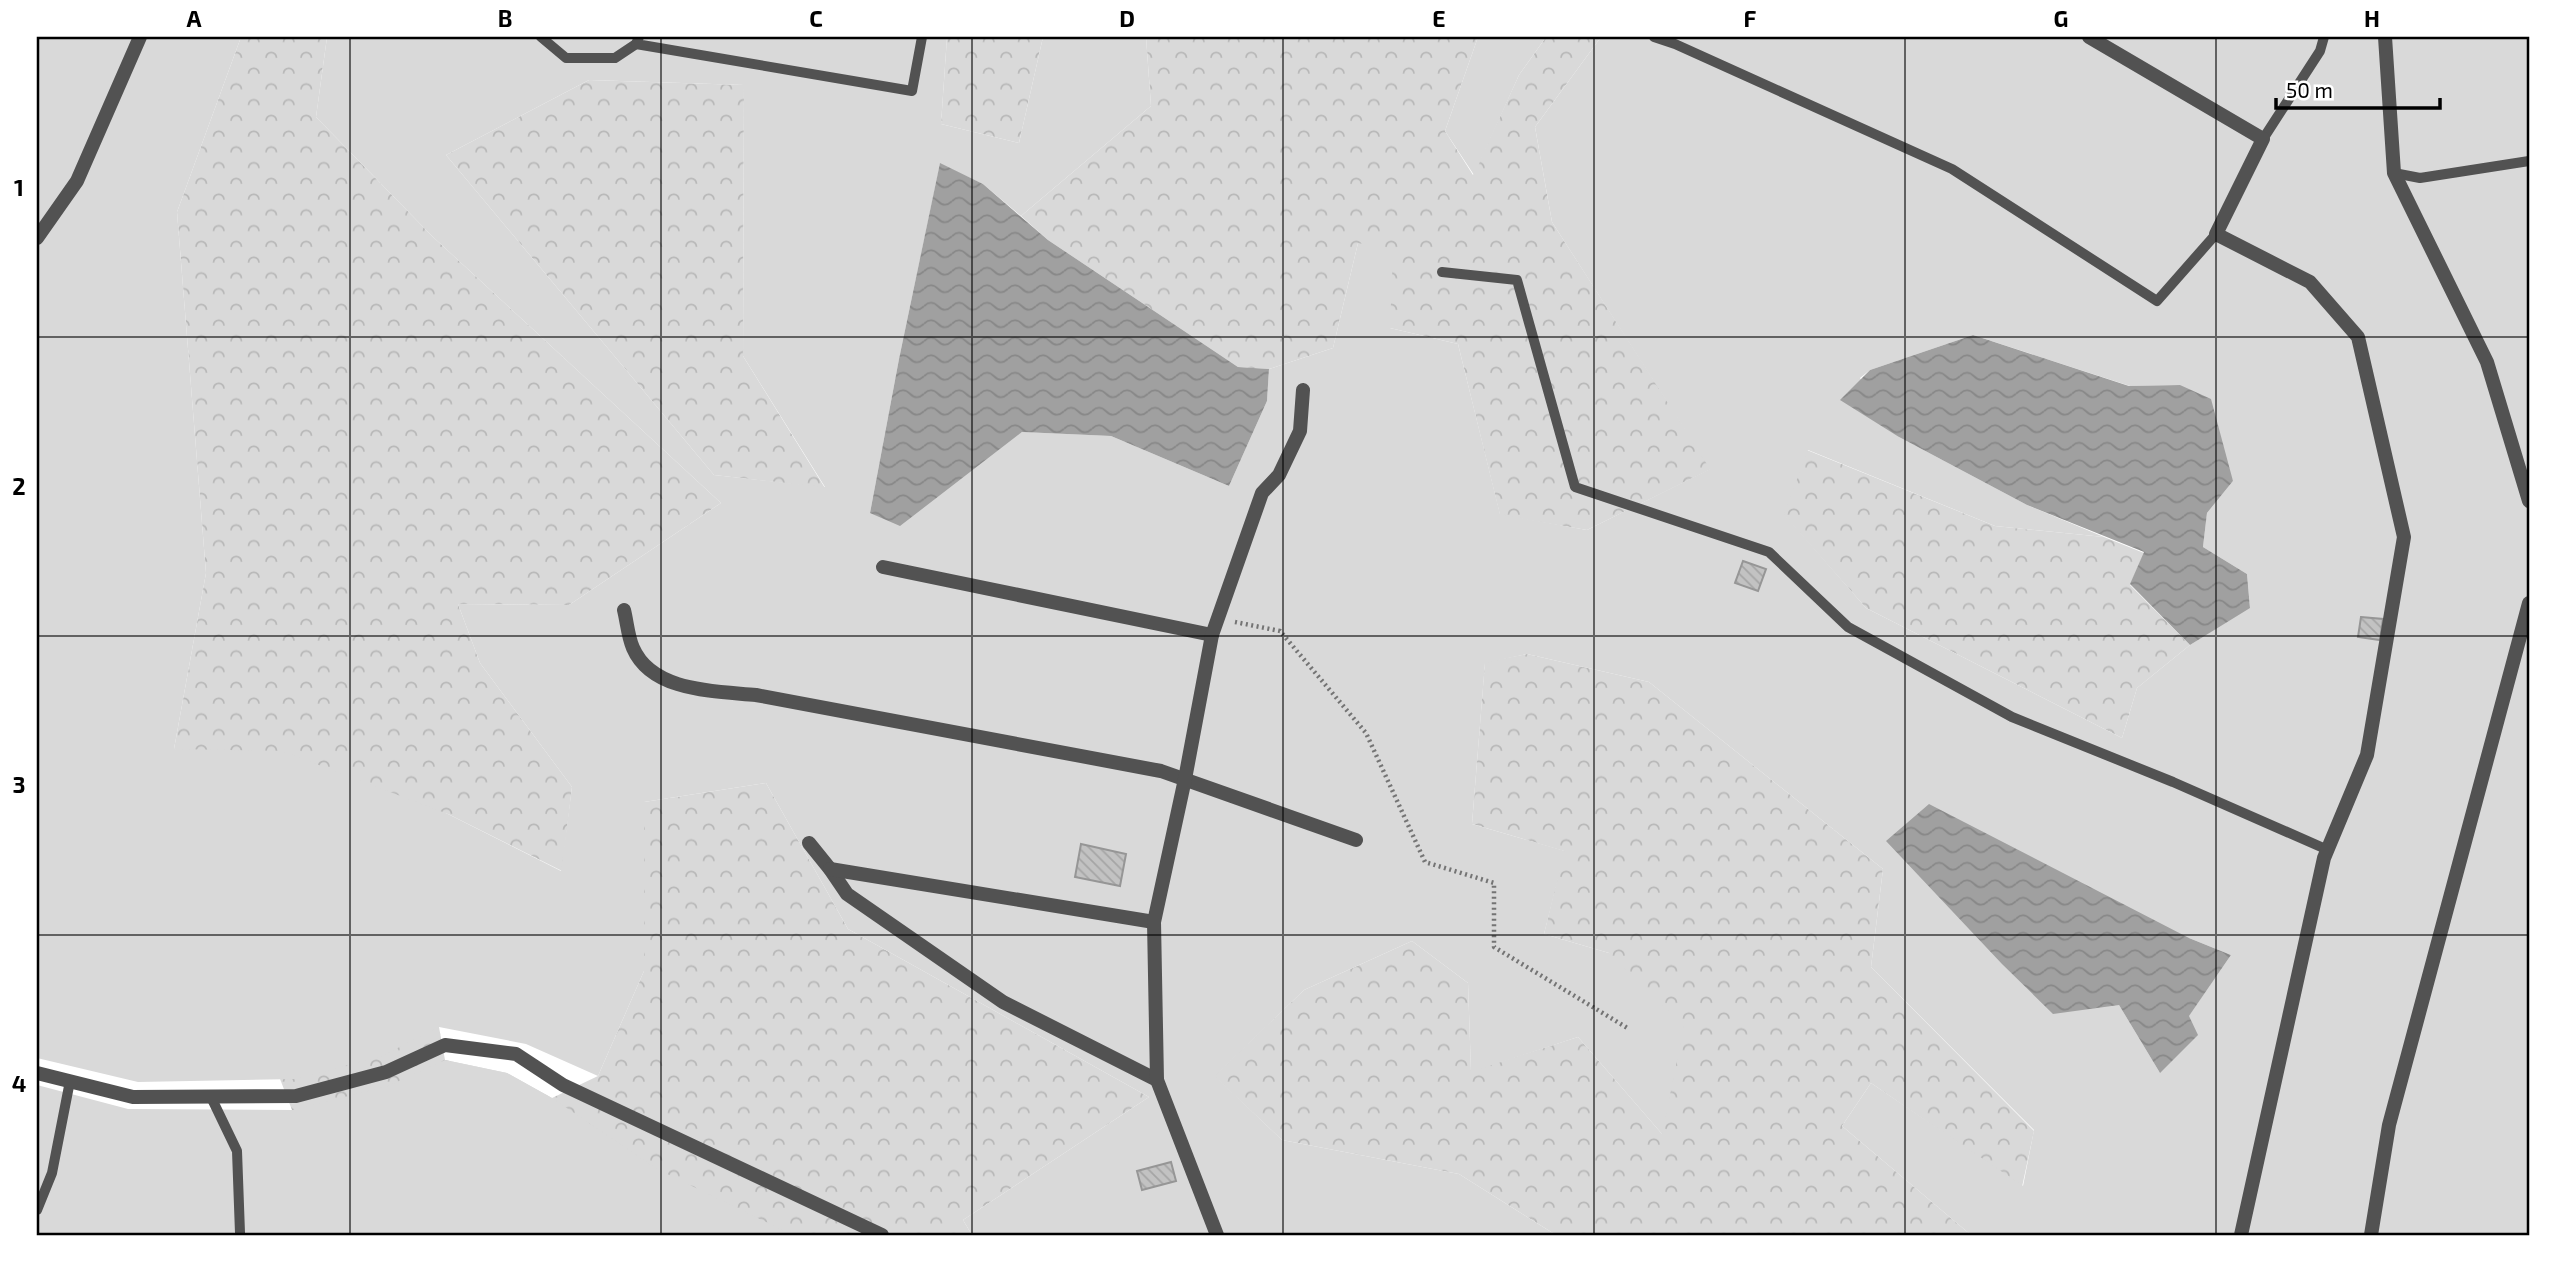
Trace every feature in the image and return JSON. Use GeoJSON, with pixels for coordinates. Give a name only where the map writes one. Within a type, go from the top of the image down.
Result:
{"type":"FeatureCollection","features":[{"type":"Feature","properties":{"kind":"street"},"geometry":{"type":"LineString","coordinates":[[37,238],[77,181],[141,37]]}},
{"type":"Feature","properties":{"kind":"street"},"geometry":{"type":"LineString","coordinates":[[2089,37],[2263,139],[2217,234],[2310,282],[2358,337],[2404,537],[2367,755],[2328,850],[2241,1235]]}},
{"type":"Feature","properties":{"kind":"street"},"geometry":{"type":"LineString","coordinates":[[2385,37],[2394,173],[2487,362],[2529,501]]}},
{"type":"Feature","properties":{"kind":"street"},"geometry":{"type":"LineString","coordinates":[[1217,1235],[1157,1080],[1154,922],[1212,635],[1262,493],[1279,475],[1300,430],[1303,390]]}},
{"type":"Feature","properties":{"kind":"street"},"geometry":{"type":"LineString","coordinates":[[883,567],[1212,635]]}},
{"type":"Feature","properties":{"kind":"street"},"geometry":{"type":"LineString","coordinates":[[2371,1235],[2389,1125],[2529,603]]}},
{"type":"Feature","properties":{"kind":"street"},"geometry":{"type":"LineString","coordinates":[[624,610],[633,649],[655,676],[702,690],[783,700],[1161,771],[1356,840]]}},
{"type":"Feature","properties":{"kind":"street"},"geometry":{"type":"LineString","coordinates":[[809,843],[847,894],[1003,1002],[1157,1080]]}},
{"type":"Feature","properties":{"kind":"street"},"geometry":{"type":"LineString","coordinates":[[830,869],[1154,922]]}},
{"type":"Feature","properties":{"kind":"street"},"geometry":{"type":"LineString","coordinates":[[37,1073],[133,1097],[296,1096],[386,1072],[444,1045],[516,1054],[563,1085],[882,1235]]}},
{"type":"Feature","properties":{"kind":"lane"},"geometry":{"type":"LineString","coordinates":[[541,37],[566,58],[615,58],[637,40],[912,91],[922,37]]}},
{"type":"Feature","properties":{"kind":"lane"},"geometry":{"type":"LineString","coordinates":[[1654,37],[1952,169],[2157,301],[2217,234]]}},
{"type":"Feature","properties":{"kind":"lane"},"geometry":{"type":"LineString","coordinates":[[2263,139],[2320,51],[2324,37]]}},
{"type":"Feature","properties":{"kind":"lane"},"geometry":{"type":"LineString","coordinates":[[2394,173],[2420,178],[2529,161]]}},
{"type":"Feature","properties":{"kind":"lane"},"geometry":{"type":"LineString","coordinates":[[1442,272],[1517,280],[1575,487],[1769,552],[1849,626],[2012,717],[2172,782],[2328,850]]}},
{"type":"Feature","properties":{"kind":"lane"},"geometry":{"type":"LineString","coordinates":[[37,1210],[52,1173],[70,1081]]}},
{"type":"Feature","properties":{"kind":"lane"},"geometry":{"type":"LineString","coordinates":[[211,1097],[237,1152],[241,1234]]}},
{"type":"Feature","properties":{"kind":"path"},"geometry":{"type":"LineString","coordinates":[[1218,618],[1280,631],[1366,733],[1425,862],[1494,883],[1494,947],[1629,1029]]}},
{"type":"Feature","properties":{"kind":"green space"},"geometry":{"type":"Polygon","coordinates":[[[37,37],[241,37],[177,212],[206,573],[174,749],[282,751],[448,814],[561,871],[572,787],[480,663],[458,604],[569,605],[721,503],[432,236],[316,117],[327,37],[947,37],[941,124],[1019,143],[1043,37],[1146,37],[1151,106],[1021,216],[983,184],[940,164],[870,513],[1022,432],[1111,436],[1229,486],[1267,401],[1269,369],[1333,348],[1358,243],[1393,250],[1390,328],[1458,344],[1500,514],[1587,530],[1710,469],[1552,222],[1535,127],[1601,37],[2529,37],[2529,1235],[1971,1235],[1842,1126],[1871,1083],[2023,1186],[2034,1130],[1871,967],[1883,869],[1649,682],[1527,654],[1485,663],[1472,824],[1565,851],[1544,934],[1609,953],[1684,1026],[1662,1134],[1578,1037],[1471,1072],[1468,983],[1412,941],[1304,990],[1215,1076],[1282,1140],[1459,1174],[1556,1235],[972,1235],[963,1220],[1149,1097],[848,929],[766,783],[644,802],[644,971],[598,1076],[526,1044],[439,1027],[382,1056],[296,1079],[138,1082],[37,1058],[37,37]],[[589,80],[446,155],[714,475],[825,487],[743,356],[744,85],[589,80]],[[1973,335],[1870,370],[1860,378],[1899,437],[2027,505],[2104,537],[1995,526],[1808,450],[1784,514],[1866,608],[2122,738],[2137,688],[2190,645],[2250,607],[2247,574],[2203,547],[2207,513],[2233,481],[2180,385],[2130,386],[1973,335]],[[2189,938],[2119,1005],[2160,1073],[2188,1017],[2231,955],[2189,938]]]}},
{"type":"Feature","properties":{"kind":"green space"},"geometry":{"type":"Polygon","coordinates":[[[241,37],[327,37],[316,117],[432,236],[721,503],[569,605],[458,604],[480,663],[572,787],[562,871],[448,814],[174,749],[206,573],[177,212],[241,37]]]}},
{"type":"Feature","properties":{"kind":"green space"},"geometry":{"type":"Polygon","coordinates":[[[947,37],[1043,37],[1019,143],[941,124],[947,37]]]}},
{"type":"Feature","properties":{"kind":"green space"},"geometry":{"type":"Polygon","coordinates":[[[1146,37],[1478,37],[1445,131],[1473,175],[1519,75],[1546,37],[1601,37],[1535,127],[1552,222],[1711,469],[1587,530],[1500,515],[1458,344],[1390,328],[1358,243],[1333,348],[1269,369],[1238,367],[1048,240],[1021,216],[1151,106],[1146,37]]]}},
{"type":"Feature","properties":{"kind":"green space"},"geometry":{"type":"Polygon","coordinates":[[[1478,37],[1546,37],[1519,75],[1474,175],[1445,131],[1478,37]]]}},
{"type":"Feature","properties":{"kind":"green space"},"geometry":{"type":"Polygon","coordinates":[[[589,80],[744,85],[743,356],[825,488],[714,475],[446,155],[589,80]]]}},
{"type":"Feature","properties":{"kind":"green space"},"geometry":{"type":"Polygon","coordinates":[[[1807,450],[1995,526],[2104,537],[2144,553],[2130,585],[2190,645],[2137,688],[2122,738],[1866,608],[1783,514],[1807,450]]]}},
{"type":"Feature","properties":{"kind":"green space"},"geometry":{"type":"Polygon","coordinates":[[[1527,654],[1649,682],[1883,869],[1871,967],[2034,1131],[2022,1187],[1871,1083],[1842,1126],[1971,1235],[1556,1235],[1459,1174],[1282,1140],[1214,1076],[1304,990],[1412,941],[1468,983],[1471,1071],[1578,1037],[1662,1134],[1609,953],[1544,934],[1564,851],[1472,824],[1485,662],[1527,654]]]}},
{"type":"Feature","properties":{"kind":"green space"},"geometry":{"type":"Polygon","coordinates":[[[766,783],[848,929],[1149,1097],[963,1220],[972,1235],[424,1235],[292,1110],[204,882],[439,1027],[445,1060],[507,1073],[552,1098],[598,1076],[644,971],[644,802],[766,783]]]}},
{"type":"Feature","properties":{"kind":"green space"},"geometry":{"type":"Polygon","coordinates":[[[445,1060],[507,1073],[552,1098],[657,1169],[793,1235],[37,1235],[37,1085],[128,1109],[293,1110],[388,1086],[445,1060]]]}},
{"type":"Feature","properties":{"kind":"water"},"geometry":{"type":"Polygon","coordinates":[[[940,163],[983,184],[1048,240],[1238,367],[1269,369],[1267,401],[1229,486],[1111,436],[1022,432],[900,526],[870,513],[940,163]]]}},
{"type":"Feature","properties":{"kind":"water"},"geometry":{"type":"Polygon","coordinates":[[[1973,335],[2129,386],[2180,385],[2211,399],[2233,481],[2207,513],[2203,547],[2247,574],[2250,608],[2190,645],[2130,584],[2144,552],[2027,505],[1899,437],[1840,400],[1870,370],[1973,335]]]}},
{"type":"Feature","properties":{"kind":"water"},"geometry":{"type":"Polygon","coordinates":[[[1929,804],[2189,938],[2231,955],[2189,1016],[2198,1035],[2160,1073],[2119,1005],[2053,1014],[1886,841],[1929,804]]]}},
{"type":"Feature","properties":{"kind":"building"},"geometry":{"type":"Polygon","coordinates":[[[1743,561],[1766,569],[1758,591],[1735,583],[1743,561]]]}},
{"type":"Feature","properties":{"kind":"building"},"geometry":{"type":"Polygon","coordinates":[[[2361,617],[2383,619],[2380,640],[2358,637],[2361,617]]]}},
{"type":"Feature","properties":{"kind":"building"},"geometry":{"type":"Polygon","coordinates":[[[1081,844],[1126,854],[1120,886],[1075,877],[1081,844]]]}},
{"type":"Feature","properties":{"kind":"building"},"geometry":{"type":"Polygon","coordinates":[[[1171,1162],[1176,1181],[1142,1190],[1137,1171],[1171,1162]]]}}]}
